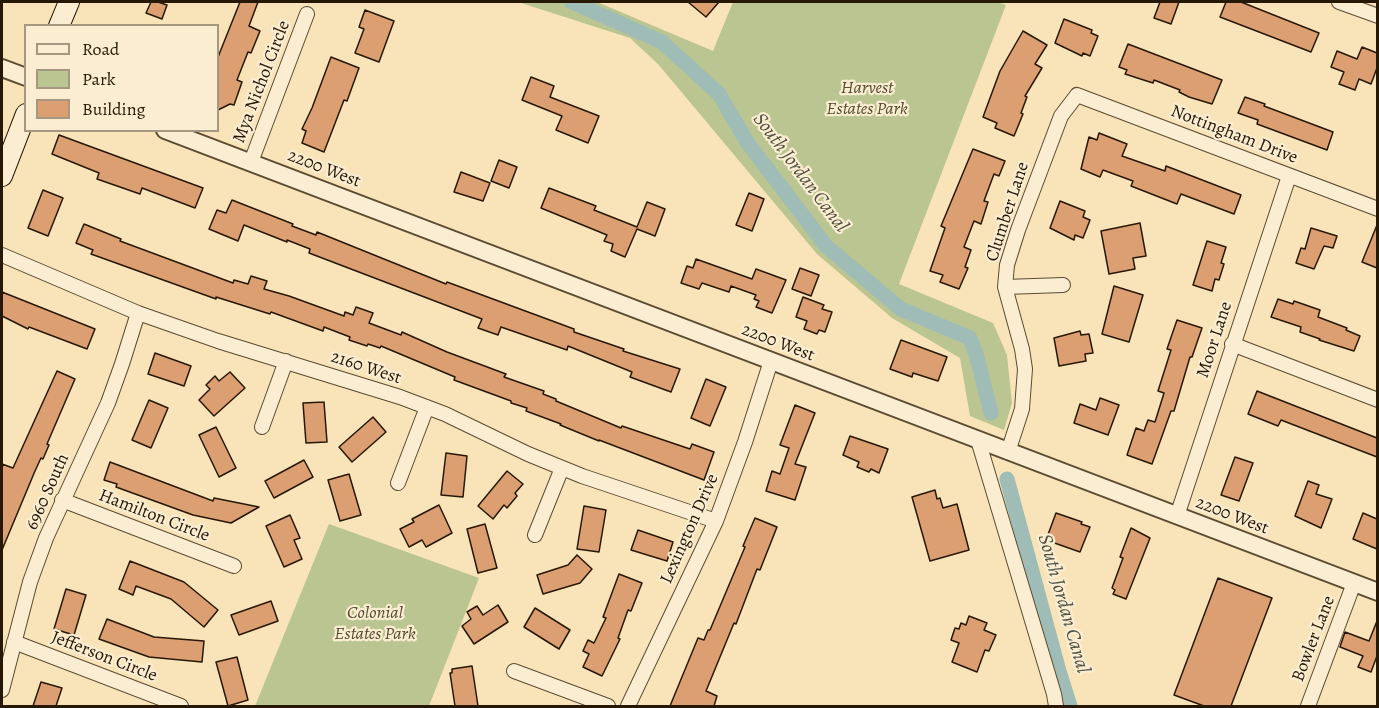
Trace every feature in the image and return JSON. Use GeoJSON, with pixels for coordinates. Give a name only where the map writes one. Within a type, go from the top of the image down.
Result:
{"type":"FeatureCollection","features":[{"type":"Feature","properties":{"kind":"main road"},"geometry":{"type":"LineString","coordinates":[[60,24],[69,2]]}},
{"type":"Feature","properties":{"kind":"main road"},"geometry":{"type":"LineString","coordinates":[[2,176],[24,119]]}},
{"type":"Feature","properties":{"kind":"street"},"geometry":{"type":"LineString","coordinates":[[1339,2],[1377,16]]}},
{"type":"Feature","properties":{"kind":"street","name":"Mya Nichol Circle"},"geometry":{"type":"LineString","coordinates":[[251,162],[307,14]]}},
{"type":"Feature","properties":{"kind":"street"},"geometry":{"type":"LineString","coordinates":[[2,68],[24,76]]}},
{"type":"Feature","properties":{"kind":"street","name":"Nottingham Drive"},"geometry":{"type":"LineString","coordinates":[[1077,95],[1377,209]]}},
{"type":"Feature","properties":{"kind":"street","name":"Clumber Lane"},"geometry":{"type":"LineString","coordinates":[[1008,452],[1022,409],[1025,369],[1022,349],[1005,287],[1007,265],[1061,116],[1077,95]]}},
{"type":"Feature","properties":{"kind":"street","name":"2200 West"},"geometry":{"type":"LineString","coordinates":[[170,132],[1377,592]]}},
{"type":"Feature","properties":{"kind":"street","name":"Moor Lane"},"geometry":{"type":"LineString","coordinates":[[1177,516],[1289,176]]}},
{"type":"Feature","properties":{"kind":"street","name":"2160 West"},"geometry":{"type":"LineString","coordinates":[[2,255],[138,313],[218,341],[364,385],[427,407],[562,468],[716,521]]}},
{"type":"Feature","properties":{"kind":"street"},"geometry":{"type":"LineString","coordinates":[[1005,287],[1063,285]]}},
{"type":"Feature","properties":{"kind":"street","name":"6960 South"},"geometry":{"type":"LineString","coordinates":[[2,690],[34,571],[62,500],[108,403],[138,313]]}},
{"type":"Feature","properties":{"kind":"street"},"geometry":{"type":"LineString","coordinates":[[1232,344],[1377,400]]}},
{"type":"Feature","properties":{"kind":"street"},"geometry":{"type":"LineString","coordinates":[[262,427],[286,361]]}},
{"type":"Feature","properties":{"kind":"street","name":"Lexington Drive"},"geometry":{"type":"LineString","coordinates":[[628,706],[716,521],[771,361]]}},
{"type":"Feature","properties":{"kind":"street"},"geometry":{"type":"LineString","coordinates":[[398,483],[427,407]]}},
{"type":"Feature","properties":{"kind":"street"},"geometry":{"type":"LineString","coordinates":[[978,440],[1056,706]]}},
{"type":"Feature","properties":{"kind":"street"},"geometry":{"type":"LineString","coordinates":[[535,535],[562,468]]}},
{"type":"Feature","properties":{"kind":"street","name":"Hamilton Circle"},"geometry":{"type":"LineString","coordinates":[[62,500],[234,566]]}},
{"type":"Feature","properties":{"kind":"street","name":"Bowler Lane"},"geometry":{"type":"LineString","coordinates":[[1308,706],[1354,583]]}},
{"type":"Feature","properties":{"kind":"street","name":"Jefferson Circle"},"geometry":{"type":"LineString","coordinates":[[14,642],[181,706]]}},
{"type":"Feature","properties":{"kind":"street"},"geometry":{"type":"LineString","coordinates":[[514,671],[608,706]]}},
{"type":"Feature","properties":{"kind":"green space","name":"Harvest Estates Park"},"geometry":{"type":"Polygon","coordinates":[[[518,2],[597,2],[713,51],[733,2],[998,2],[1006,5],[899,284],[993,323],[1007,355],[1012,403],[1004,430],[970,416],[960,358],[892,318],[817,254],[658,64],[630,38],[518,2]]]}},
{"type":"Feature","properties":{"kind":"green space","name":"Colonial Estates Park"},"geometry":{"type":"Polygon","coordinates":[[[329,524],[479,578],[429,706],[255,706],[329,524]]]}},
{"type":"Feature","properties":{"kind":"building"},"geometry":{"type":"Polygon","coordinates":[[[151,2],[167,5],[162,19],[146,13],[151,2]]]}},
{"type":"Feature","properties":{"kind":"building"},"geometry":{"type":"Polygon","coordinates":[[[240,2],[258,2],[249,26],[260,31],[251,53],[248,52],[237,80],[242,82],[234,105],[230,104],[219,110],[219,54],[240,2]]]}},
{"type":"Feature","properties":{"kind":"building"},"geometry":{"type":"Polygon","coordinates":[[[688,2],[719,2],[706,17],[688,2]]]}},
{"type":"Feature","properties":{"kind":"building"},"geometry":{"type":"Polygon","coordinates":[[[1160,2],[1179,2],[1171,24],[1154,18],[1160,2]]]}},
{"type":"Feature","properties":{"kind":"building"},"geometry":{"type":"Polygon","coordinates":[[[1226,2],[1241,2],[1319,33],[1311,52],[1220,17],[1226,2]]]}},
{"type":"Feature","properties":{"kind":"building"},"geometry":{"type":"Polygon","coordinates":[[[365,10],[394,21],[379,62],[355,53],[364,29],[359,27],[365,10]]]}},
{"type":"Feature","properties":{"kind":"building"},"geometry":{"type":"Polygon","coordinates":[[[1064,19],[1092,30],[1091,33],[1098,36],[1090,56],[1083,53],[1082,56],[1055,43],[1064,19]]]}},
{"type":"Feature","properties":{"kind":"building"},"geometry":{"type":"Polygon","coordinates":[[[1023,31],[1047,45],[1035,64],[1042,68],[1025,96],[1027,97],[1021,113],[1023,114],[1014,136],[995,128],[997,123],[983,117],[1000,71],[1023,31]]]}},
{"type":"Feature","properties":{"kind":"building"},"geometry":{"type":"Polygon","coordinates":[[[1128,44],[1222,80],[1212,104],[1189,97],[1179,92],[1180,90],[1154,80],[1153,83],[1125,74],[1127,70],[1119,67],[1128,44]]]}},
{"type":"Feature","properties":{"kind":"building"},"geometry":{"type":"Polygon","coordinates":[[[1362,47],[1377,53],[1377,68],[1371,84],[1359,79],[1355,90],[1339,84],[1344,72],[1331,67],[1337,51],[1357,59],[1362,47]]]}},
{"type":"Feature","properties":{"kind":"building"},"geometry":{"type":"Polygon","coordinates":[[[331,57],[359,68],[324,152],[302,143],[306,131],[302,129],[331,57]]]}},
{"type":"Feature","properties":{"kind":"building"},"geometry":{"type":"Polygon","coordinates":[[[531,77],[554,86],[550,97],[599,116],[588,143],[556,130],[562,116],[522,100],[531,77]]]}},
{"type":"Feature","properties":{"kind":"building"},"geometry":{"type":"Polygon","coordinates":[[[1245,97],[1333,132],[1327,150],[1257,124],[1258,120],[1238,113],[1245,97]]]}},
{"type":"Feature","properties":{"kind":"building"},"geometry":{"type":"Polygon","coordinates":[[[1099,133],[1127,144],[1122,156],[1165,171],[1166,166],[1241,195],[1234,214],[1181,194],[1177,204],[1131,186],[1133,181],[1103,170],[1100,177],[1081,169],[1089,137],[1097,140],[1099,133]]]}},
{"type":"Feature","properties":{"kind":"building"},"geometry":{"type":"Polygon","coordinates":[[[59,135],[203,188],[195,208],[142,188],[140,194],[97,179],[99,173],[52,154],[59,135]]]}},
{"type":"Feature","properties":{"kind":"building"},"geometry":{"type":"Polygon","coordinates":[[[973,149],[1005,161],[999,176],[994,174],[984,201],[988,202],[981,224],[974,221],[964,247],[971,250],[965,267],[968,268],[959,289],[940,282],[943,275],[930,271],[945,228],[941,226],[973,149]]]}},
{"type":"Feature","properties":{"kind":"building"},"geometry":{"type":"Polygon","coordinates":[[[499,160],[517,167],[509,188],[491,181],[499,160]]]}},
{"type":"Feature","properties":{"kind":"building"},"geometry":{"type":"Polygon","coordinates":[[[461,172],[490,183],[483,201],[454,192],[461,172]]]}},
{"type":"Feature","properties":{"kind":"building"},"geometry":{"type":"Polygon","coordinates":[[[549,188],[596,206],[594,210],[637,227],[647,202],[665,209],[655,236],[637,229],[625,257],[611,251],[613,244],[604,241],[607,235],[541,208],[549,188]]]}},
{"type":"Feature","properties":{"kind":"building"},"geometry":{"type":"Polygon","coordinates":[[[43,190],[63,198],[48,236],[28,228],[43,190]]]}},
{"type":"Feature","properties":{"kind":"building"},"geometry":{"type":"Polygon","coordinates":[[[749,193],[764,199],[752,231],[736,225],[749,193]]]}},
{"type":"Feature","properties":{"kind":"building"},"geometry":{"type":"Polygon","coordinates":[[[232,200],[293,224],[292,226],[316,235],[317,232],[446,284],[447,282],[574,329],[574,332],[624,349],[623,351],[680,369],[671,392],[630,377],[632,372],[568,346],[567,350],[501,327],[498,335],[478,328],[482,319],[309,253],[310,249],[287,240],[287,242],[244,225],[238,241],[209,229],[217,210],[226,213],[232,200]]]}},
{"type":"Feature","properties":{"kind":"building"},"geometry":{"type":"Polygon","coordinates":[[[1060,201],[1085,211],[1083,217],[1090,220],[1083,238],[1075,235],[1074,240],[1050,228],[1060,201]]]}},
{"type":"Feature","properties":{"kind":"building"},"geometry":{"type":"Polygon","coordinates":[[[1140,223],[1146,256],[1133,258],[1135,269],[1109,274],[1101,231],[1140,223]]]}},
{"type":"Feature","properties":{"kind":"building"},"geometry":{"type":"Polygon","coordinates":[[[84,224],[121,239],[120,241],[233,283],[234,280],[248,284],[251,276],[267,281],[264,289],[344,316],[345,312],[353,315],[356,307],[373,313],[369,323],[401,335],[402,332],[506,374],[504,377],[544,391],[543,394],[556,401],[621,428],[622,426],[690,449],[692,444],[714,452],[704,480],[526,411],[527,408],[454,380],[455,377],[381,346],[380,348],[368,344],[367,346],[324,327],[323,331],[271,312],[270,314],[216,297],[216,299],[91,254],[93,250],[76,243],[84,224]]]}},
{"type":"Feature","properties":{"kind":"building"},"geometry":{"type":"Polygon","coordinates":[[[1377,225],[1377,268],[1362,262],[1377,225]]]}},
{"type":"Feature","properties":{"kind":"building"},"geometry":{"type":"Polygon","coordinates":[[[1311,228],[1337,236],[1333,248],[1324,246],[1314,269],[1296,263],[1301,248],[1305,249],[1311,228]]]}},
{"type":"Feature","properties":{"kind":"building"},"geometry":{"type":"Polygon","coordinates":[[[1207,241],[1226,247],[1219,280],[1215,279],[1212,291],[1193,285],[1207,241]]]}},
{"type":"Feature","properties":{"kind":"building"},"geometry":{"type":"Polygon","coordinates":[[[696,259],[752,279],[756,269],[786,280],[772,313],[756,307],[759,301],[754,299],[756,295],[731,286],[729,292],[702,283],[699,289],[681,283],[687,266],[693,268],[696,259]]]}},
{"type":"Feature","properties":{"kind":"building"},"geometry":{"type":"Polygon","coordinates":[[[800,268],[819,275],[811,296],[792,289],[800,268]]]}},
{"type":"Feature","properties":{"kind":"building"},"geometry":{"type":"Polygon","coordinates":[[[1114,286],[1143,295],[1129,342],[1102,334],[1114,286]]]}},
{"type":"Feature","properties":{"kind":"building"},"geometry":{"type":"Polygon","coordinates":[[[2,292],[95,329],[87,349],[29,327],[28,329],[2,316],[2,292]]]}},
{"type":"Feature","properties":{"kind":"building"},"geometry":{"type":"Polygon","coordinates":[[[803,297],[824,305],[822,309],[832,312],[825,332],[819,330],[817,334],[804,329],[807,321],[796,317],[803,297]]]}},
{"type":"Feature","properties":{"kind":"building"},"geometry":{"type":"Polygon","coordinates":[[[1278,299],[1293,304],[1294,301],[1320,310],[1318,317],[1347,328],[1346,330],[1360,336],[1354,351],[1319,340],[1300,332],[1301,327],[1271,317],[1278,299]]]}},
{"type":"Feature","properties":{"kind":"building"},"geometry":{"type":"Polygon","coordinates":[[[1177,320],[1202,328],[1192,357],[1190,357],[1174,411],[1171,411],[1152,464],[1127,455],[1136,428],[1144,431],[1148,420],[1155,422],[1164,393],[1158,391],[1171,350],[1167,349],[1177,320]]]}},
{"type":"Feature","properties":{"kind":"building"},"geometry":{"type":"Polygon","coordinates":[[[1080,331],[1081,335],[1089,334],[1093,353],[1085,354],[1086,361],[1059,366],[1054,338],[1080,331]]]}},
{"type":"Feature","properties":{"kind":"building"},"geometry":{"type":"Polygon","coordinates":[[[901,340],[947,357],[938,381],[913,373],[912,377],[890,369],[901,340]]]}},
{"type":"Feature","properties":{"kind":"building"},"geometry":{"type":"Polygon","coordinates":[[[155,353],[191,366],[184,386],[148,374],[155,353]]]}},
{"type":"Feature","properties":{"kind":"building"},"geometry":{"type":"Polygon","coordinates":[[[57,371],[75,379],[47,444],[49,445],[35,471],[2,550],[2,464],[13,468],[57,371]]]}},
{"type":"Feature","properties":{"kind":"building"},"geometry":{"type":"Polygon","coordinates":[[[230,372],[245,388],[214,416],[199,400],[210,389],[206,385],[215,376],[219,381],[230,372]]]}},
{"type":"Feature","properties":{"kind":"building"},"geometry":{"type":"Polygon","coordinates":[[[706,379],[726,387],[710,426],[691,418],[706,379]]]}},
{"type":"Feature","properties":{"kind":"building"},"geometry":{"type":"Polygon","coordinates":[[[1257,391],[1377,438],[1377,457],[1281,420],[1278,426],[1248,414],[1257,391]]]}},
{"type":"Feature","properties":{"kind":"building"},"geometry":{"type":"Polygon","coordinates":[[[1100,398],[1119,405],[1108,435],[1074,423],[1080,404],[1096,410],[1100,398]]]}},
{"type":"Feature","properties":{"kind":"building"},"geometry":{"type":"Polygon","coordinates":[[[149,400],[168,408],[151,448],[132,440],[149,400]]]}},
{"type":"Feature","properties":{"kind":"building"},"geometry":{"type":"Polygon","coordinates":[[[324,402],[327,442],[306,443],[303,403],[324,402]]]}},
{"type":"Feature","properties":{"kind":"building"},"geometry":{"type":"Polygon","coordinates":[[[795,405],[815,413],[795,464],[806,467],[795,500],[766,491],[772,471],[780,474],[789,448],[780,445],[795,405]]]}},
{"type":"Feature","properties":{"kind":"building"},"geometry":{"type":"Polygon","coordinates":[[[373,417],[386,432],[352,462],[339,447],[373,417]]]}},
{"type":"Feature","properties":{"kind":"building"},"geometry":{"type":"Polygon","coordinates":[[[216,427],[236,468],[219,477],[199,435],[216,427]]]}},
{"type":"Feature","properties":{"kind":"building"},"geometry":{"type":"Polygon","coordinates":[[[850,436],[888,449],[879,473],[857,467],[859,462],[843,455],[850,436]]]}},
{"type":"Feature","properties":{"kind":"building"},"geometry":{"type":"Polygon","coordinates":[[[446,453],[467,456],[463,497],[441,495],[446,453]]]}},
{"type":"Feature","properties":{"kind":"building"},"geometry":{"type":"Polygon","coordinates":[[[1235,457],[1253,463],[1239,501],[1221,495],[1235,457]]]}},
{"type":"Feature","properties":{"kind":"building"},"geometry":{"type":"Polygon","coordinates":[[[304,460],[313,477],[274,498],[265,481],[304,460]]]}},
{"type":"Feature","properties":{"kind":"building"},"geometry":{"type":"Polygon","coordinates":[[[110,462],[213,501],[214,498],[259,507],[231,523],[193,515],[116,487],[117,484],[104,480],[110,462]]]}},
{"type":"Feature","properties":{"kind":"building"},"geometry":{"type":"Polygon","coordinates":[[[507,471],[523,484],[507,508],[504,505],[493,519],[478,506],[507,471]]]}},
{"type":"Feature","properties":{"kind":"building"},"geometry":{"type":"Polygon","coordinates":[[[349,474],[361,515],[340,521],[328,480],[349,474]]]}},
{"type":"Feature","properties":{"kind":"building"},"geometry":{"type":"Polygon","coordinates":[[[1308,481],[1319,485],[1316,494],[1332,499],[1321,528],[1295,516],[1308,481]]]}},
{"type":"Feature","properties":{"kind":"building"},"geometry":{"type":"Polygon","coordinates":[[[935,490],[937,499],[940,498],[943,508],[957,504],[969,550],[930,561],[912,497],[935,490]]]}},
{"type":"Feature","properties":{"kind":"building"},"geometry":{"type":"Polygon","coordinates":[[[439,505],[452,533],[426,547],[422,540],[409,547],[400,529],[414,522],[412,519],[439,505]]]}},
{"type":"Feature","properties":{"kind":"building"},"geometry":{"type":"Polygon","coordinates":[[[584,506],[606,510],[599,552],[577,549],[584,506]]]}},
{"type":"Feature","properties":{"kind":"building"},"geometry":{"type":"Polygon","coordinates":[[[1056,513],[1090,527],[1080,552],[1046,540],[1056,513]]]}},
{"type":"Feature","properties":{"kind":"building"},"geometry":{"type":"Polygon","coordinates":[[[1363,513],[1377,519],[1377,549],[1353,539],[1363,513]]]}},
{"type":"Feature","properties":{"kind":"building"},"geometry":{"type":"Polygon","coordinates":[[[290,515],[300,538],[294,540],[302,559],[284,567],[266,526],[290,515]]]}},
{"type":"Feature","properties":{"kind":"building"},"geometry":{"type":"Polygon","coordinates":[[[755,518],[777,527],[706,691],[717,696],[714,706],[670,706],[698,638],[704,640],[710,630],[755,518]]]}},
{"type":"Feature","properties":{"kind":"building"},"geometry":{"type":"Polygon","coordinates":[[[485,524],[497,568],[478,573],[467,529],[485,524]]]}},
{"type":"Feature","properties":{"kind":"building"},"geometry":{"type":"Polygon","coordinates":[[[1131,528],[1150,538],[1126,599],[1113,594],[1115,590],[1112,588],[1131,528]]]}},
{"type":"Feature","properties":{"kind":"building"},"geometry":{"type":"Polygon","coordinates":[[[638,530],[673,542],[667,561],[631,550],[638,530]]]}},
{"type":"Feature","properties":{"kind":"building"},"geometry":{"type":"Polygon","coordinates":[[[577,555],[592,569],[580,583],[543,594],[537,575],[568,565],[577,555]]]}},
{"type":"Feature","properties":{"kind":"building"},"geometry":{"type":"Polygon","coordinates":[[[130,561],[184,582],[218,610],[204,627],[171,599],[136,586],[133,595],[119,589],[130,561]]]}},
{"type":"Feature","properties":{"kind":"building"},"geometry":{"type":"Polygon","coordinates":[[[619,574],[642,583],[631,611],[628,610],[618,638],[620,639],[602,676],[583,667],[589,654],[583,651],[588,640],[594,643],[606,618],[603,617],[619,574]]]}},
{"type":"Feature","properties":{"kind":"building"},"geometry":{"type":"Polygon","coordinates":[[[1218,578],[1272,598],[1231,706],[1204,706],[1174,695],[1218,578]]]}},
{"type":"Feature","properties":{"kind":"building"},"geometry":{"type":"Polygon","coordinates":[[[66,589],[86,595],[74,635],[54,629],[66,589]]]}},
{"type":"Feature","properties":{"kind":"building"},"geometry":{"type":"Polygon","coordinates":[[[271,601],[278,621],[239,635],[231,615],[271,601]]]}},
{"type":"Feature","properties":{"kind":"building"},"geometry":{"type":"Polygon","coordinates":[[[498,605],[508,622],[474,644],[462,626],[471,619],[467,612],[477,606],[483,615],[498,605]]]}},
{"type":"Feature","properties":{"kind":"building"},"geometry":{"type":"Polygon","coordinates":[[[535,608],[570,630],[559,649],[524,627],[535,608]]]}},
{"type":"Feature","properties":{"kind":"building"},"geometry":{"type":"Polygon","coordinates":[[[969,616],[987,623],[984,630],[996,635],[989,651],[985,650],[977,672],[952,662],[959,643],[951,640],[955,628],[959,629],[961,623],[966,625],[969,616]]]}},
{"type":"Feature","properties":{"kind":"building"},"geometry":{"type":"Polygon","coordinates":[[[107,619],[154,637],[204,641],[202,662],[149,657],[99,639],[107,619]]]}},
{"type":"Feature","properties":{"kind":"building"},"geometry":{"type":"Polygon","coordinates":[[[1377,621],[1377,656],[1371,672],[1358,667],[1363,656],[1340,647],[1345,632],[1369,641],[1377,621]]]}},
{"type":"Feature","properties":{"kind":"building"},"geometry":{"type":"Polygon","coordinates":[[[237,657],[248,700],[228,706],[216,662],[237,657]]]}},
{"type":"Feature","properties":{"kind":"building"},"geometry":{"type":"Polygon","coordinates":[[[472,666],[478,706],[455,706],[450,673],[452,669],[472,666]]]}},
{"type":"Feature","properties":{"kind":"building"},"geometry":{"type":"Polygon","coordinates":[[[41,682],[62,688],[56,706],[33,706],[41,682]]]}},
{"type":"Feature","properties":{"kind":"waterway","name":"South Jordan Canal"},"geometry":{"type":"LineString","coordinates":[[572,2],[662,42],[719,94],[747,142],[826,246],[901,309],[970,338],[991,413]]}},
{"type":"Feature","properties":{"kind":"waterway","name":"South Jordan Canal"},"geometry":{"type":"LineString","coordinates":[[1007,479],[1070,706]]}}]}
